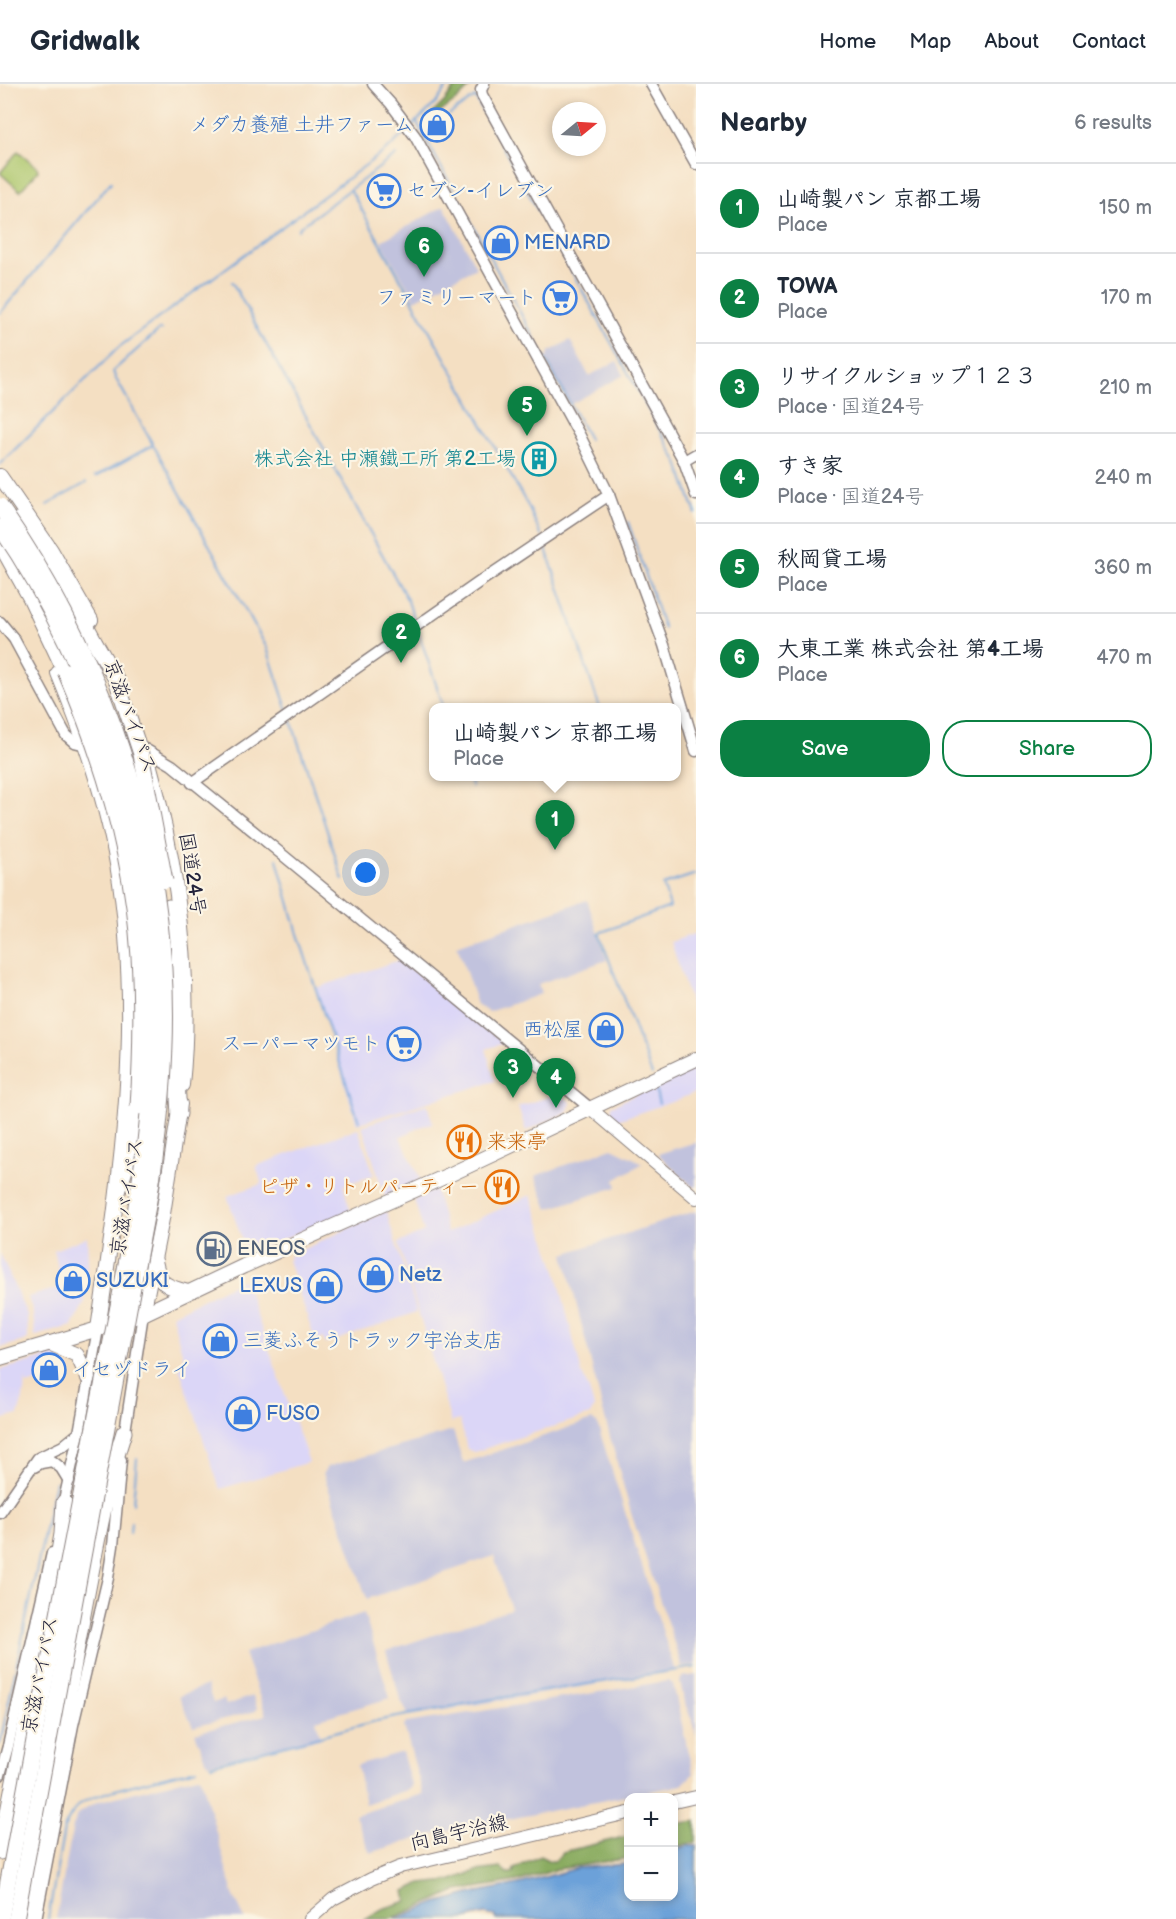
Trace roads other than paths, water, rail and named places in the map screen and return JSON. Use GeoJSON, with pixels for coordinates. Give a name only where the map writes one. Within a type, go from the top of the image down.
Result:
{"type":"FeatureCollection","features":[{"type":"Feature","properties":{"kind":"highway"},"geometry":{"type":"LineString","coordinates":[[0,504],[55,571],[117,679],[141,754],[169,908],[179,1113]]}},
{"type":"Feature","properties":{"kind":"highway","name":"京滋バイパス"},"geometry":{"type":"LineString","coordinates":[[0,504],[69,619],[100,690],[122,752],[146,834],[156,887],[163,943],[166,1016],[164,1082],[150,1195],[16,1919]]}},
{"type":"Feature","properties":{"kind":"highway","name":"京滋バイパス"},"geometry":{"type":"LineString","coordinates":[[0,527],[46,604],[70,652],[90,699],[114,769],[130,826],[144,902],[153,1011],[148,1108],[129,1244],[1,1919]]}},
{"type":"Feature","properties":{"kind":"highway"},"geometry":{"type":"LineString","coordinates":[[0,543],[30,597],[69,678],[113,806],[128,879],[139,955],[138,1107],[131,1151],[118,1192]]}},
{"type":"Feature","properties":{"kind":"highway"},"geometry":{"type":"LineString","coordinates":[[24,1919],[40,1850],[112,1467],[124,1432]]}},
{"type":"Feature","properties":{"kind":"highway"},"geometry":{"type":"LineString","coordinates":[[0,1852],[57,1565],[64,1502]]}},
{"type":"Feature","properties":{"kind":"main road","name":"国道24号"},"geometry":{"type":"LineString","coordinates":[[0,476],[51,550],[100,637],[126,695],[145,749],[172,866],[182,942],[186,1036],[179,1113],[167,1195],[143,1314]]}},
{"type":"Feature","properties":{"kind":"main road"},"geometry":{"type":"LineString","coordinates":[[0,558],[32,615],[85,745],[112,839],[128,947],[128,1075],[118,1192],[98,1329]]}},
{"type":"Feature","properties":{"kind":"main road"},"geometry":{"type":"LineString","coordinates":[[0,1358],[143,1314],[451,1174],[696,1059]]}},
{"type":"Feature","properties":{"kind":"main road"},"geometry":{"type":"LineString","coordinates":[[590,1108],[696,1198]]}},
{"type":"Feature","properties":{"kind":"main road"},"geometry":{"type":"LineString","coordinates":[[154,1259],[159,1278],[164,1284],[188,1292]]}},
{"type":"Feature","properties":{"kind":"main road"},"geometry":{"type":"LineString","coordinates":[[49,1343],[77,1354],[88,1378]]}},
{"type":"Feature","properties":{"kind":"main road"},"geometry":{"type":"LineString","coordinates":[[678,1801],[696,1797]]}},
{"type":"Feature","properties":{"kind":"main road","name":"向島宇治線"},"geometry":{"type":"LineString","coordinates":[[310,1919],[333,1899],[400,1867],[624,1814]]}},
{"type":"Feature","properties":{"kind":"street"},"geometry":{"type":"LineString","coordinates":[[373,84],[410,128],[576,429],[609,495],[664,645],[696,751]]}},
{"type":"Feature","properties":{"kind":"street"},"geometry":{"type":"LineString","coordinates":[[484,84],[481,90],[482,95],[684,460],[696,495]]}},
{"type":"Feature","properties":{"kind":"street"},"geometry":{"type":"LineString","coordinates":[[651,84],[696,164]]}},
{"type":"Feature","properties":{"kind":"street"},"geometry":{"type":"LineString","coordinates":[[684,460],[696,454]]}},
{"type":"Feature","properties":{"kind":"street"},"geometry":{"type":"LineString","coordinates":[[192,783],[609,495]]}},
{"type":"Feature","properties":{"kind":"street"},"geometry":{"type":"LineString","coordinates":[[0,622],[14,639],[66,735],[74,742],[85,745],[145,749],[172,765],[590,1108]]}},
{"type":"Feature","properties":{"kind":"street"},"geometry":{"type":"LineString","coordinates":[[36,1919],[73,1725],[108,1578],[124,1432],[143,1314]]}},
{"type":"Feature","properties":{"kind":"street"},"geometry":{"type":"LineString","coordinates":[[0,1775],[69,1481],[98,1329]]}},
{"type":"Feature","properties":{"kind":"street"},"geometry":{"type":"LineString","coordinates":[[0,1513],[38,1458],[63,1446],[79,1433]]}},
{"type":"Feature","properties":{"kind":"street"},"geometry":{"type":"LineString","coordinates":[[31,1468],[52,1461],[61,1468],[69,1481]]}},
{"type":"Feature","properties":{"kind":"water"},"geometry":{"type":"Polygon","coordinates":[[[696,1846],[696,1919],[495,1919],[495,1916],[485,1914],[464,1919],[396,1919],[436,1903],[469,1894],[523,1883],[578,1868],[624,1864],[624,1901],[678,1901],[678,1848],[696,1846]]]}},
{"type":"Feature","properties":{"kind":"waterway"},"geometry":{"type":"LineString","coordinates":[[412,126],[436,103],[449,84]]}},
{"type":"Feature","properties":{"kind":"waterway"},"geometry":{"type":"LineString","coordinates":[[449,115],[475,97],[678,463],[696,514]]}},
{"type":"Feature","properties":{"kind":"waterway"},"geometry":{"type":"LineString","coordinates":[[416,121],[589,439]]}},
{"type":"Feature","properties":{"kind":"waterway"},"geometry":{"type":"LineString","coordinates":[[0,464],[119,347],[389,148],[408,130]]}},
{"type":"Feature","properties":{"kind":"waterway"},"geometry":{"type":"LineString","coordinates":[[298,230],[396,155]]}},
{"type":"Feature","properties":{"kind":"waterway"},"geometry":{"type":"LineString","coordinates":[[0,313],[111,182]]}},
{"type":"Feature","properties":{"kind":"waterway"},"geometry":{"type":"LineString","coordinates":[[350,189],[528,506],[541,535]]}},
{"type":"Feature","properties":{"kind":"waterway"},"geometry":{"type":"LineString","coordinates":[[232,282],[408,601],[415,623]]}},
{"type":"Feature","properties":{"kind":"waterway"},"geometry":{"type":"LineString","coordinates":[[162,330],[159,330],[113,371],[267,648],[288,712]]}},
{"type":"Feature","properties":{"kind":"waterway"},"geometry":{"type":"LineString","coordinates":[[95,477],[153,445]]}},
{"type":"Feature","properties":{"kind":"waterway"},"geometry":{"type":"LineString","coordinates":[[47,505],[86,483]]}},
{"type":"Feature","properties":{"kind":"waterway"},"geometry":{"type":"LineString","coordinates":[[628,522],[664,629]]}},
{"type":"Feature","properties":{"kind":"waterway"},"geometry":{"type":"LineString","coordinates":[[544,543],[598,703]]}},
{"type":"Feature","properties":{"kind":"waterway"},"geometry":{"type":"LineString","coordinates":[[418,631],[442,703]]}},
{"type":"Feature","properties":{"kind":"waterway"},"geometry":{"type":"LineString","coordinates":[[291,720],[343,880]]}},
{"type":"Feature","properties":{"kind":"waterway"},"geometry":{"type":"LineString","coordinates":[[470,781],[472,787]]}},
{"type":"Feature","properties":{"kind":"waterway"},"geometry":{"type":"LineString","coordinates":[[277,859],[298,934],[359,1122]]}},
{"type":"Feature","properties":{"kind":"waterway"},"geometry":{"type":"LineString","coordinates":[[652,1075],[599,933],[670,907],[663,885],[696,874]]}},
{"type":"Feature","properties":{"kind":"waterway"},"geometry":{"type":"LineString","coordinates":[[654,1083],[659,1104]]}},
{"type":"Feature","properties":{"kind":"waterway"},"geometry":{"type":"LineString","coordinates":[[133,1503],[137,1458]]}},
{"type":"Feature","properties":{"kind":"waterway"},"geometry":{"type":"LineString","coordinates":[[0,1744],[55,1482]]}},
{"type":"Feature","properties":{"kind":"waterway"},"geometry":{"type":"LineString","coordinates":[[130,1533],[131,1522]]}},
{"type":"Feature","properties":{"kind":"waterway"},"geometry":{"type":"LineString","coordinates":[[211,1765],[376,1721],[480,1701],[696,1667]]}},
{"type":"Feature","properties":{"kind":"waterway"},"geometry":{"type":"LineString","coordinates":[[48,1919],[64,1829],[79,1805],[116,1790],[196,1769]]}},
{"type":"Feature","properties":{"kind":"place","name":"メダカ養殖 土井ファーム"},"geometry":{"type":"Point","coordinates":[437,125]}},
{"type":"Feature","properties":{"kind":"place","name":"セブン-イレブン"},"geometry":{"type":"Point","coordinates":[384,191]}},
{"type":"Feature","properties":{"kind":"place","name":"MENARD"},"geometry":{"type":"Point","coordinates":[501,243]}},
{"type":"Feature","properties":{"kind":"place","name":"大東工業 株式会社 第4工場"},"geometry":{"type":"Point","coordinates":[424,277]}},
{"type":"Feature","properties":{"kind":"place","name":"ファミリーマート"},"geometry":{"type":"Point","coordinates":[560,298]}},
{"type":"Feature","properties":{"kind":"place","name":"秋岡貸工場"},"geometry":{"type":"Point","coordinates":[527,436]}},
{"type":"Feature","properties":{"kind":"place","name":"株式会社 中瀬鐵工所 第2工場"},"geometry":{"type":"Point","coordinates":[539,459]}},
{"type":"Feature","properties":{"kind":"place","name":"TOWA"},"geometry":{"type":"Point","coordinates":[401,663]}},
{"type":"Feature","properties":{"kind":"place","name":"山崎製パン 京都工場"},"geometry":{"type":"Point","coordinates":[555,850]}},
{"type":"Feature","properties":{"kind":"place","name":"西松屋"},"geometry":{"type":"Point","coordinates":[606,1030]}},
{"type":"Feature","properties":{"kind":"place","name":"スーパーマツモト"},"geometry":{"type":"Point","coordinates":[404,1044]}},
{"type":"Feature","properties":{"kind":"place","name":"リサイクルショップ１２３"},"geometry":{"type":"Point","coordinates":[513,1098]}},
{"type":"Feature","properties":{"kind":"place","name":"すき家"},"geometry":{"type":"Point","coordinates":[556,1108]}},
{"type":"Feature","properties":{"kind":"place","name":"来来亭"},"geometry":{"type":"Point","coordinates":[464,1142]}},
{"type":"Feature","properties":{"kind":"place","name":"ピザ・リトルパーティー"},"geometry":{"type":"Point","coordinates":[502,1187]}},
{"type":"Feature","properties":{"kind":"place","name":"ENEOS"},"geometry":{"type":"Point","coordinates":[214,1249]}},
{"type":"Feature","properties":{"kind":"place","name":"Netz"},"geometry":{"type":"Point","coordinates":[376,1275]}},
{"type":"Feature","properties":{"kind":"place","name":"SUZUKI"},"geometry":{"type":"Point","coordinates":[73,1281]}},
{"type":"Feature","properties":{"kind":"place","name":"LEXUS"},"geometry":{"type":"Point","coordinates":[325,1286]}},
{"type":"Feature","properties":{"kind":"place","name":"三菱ふそうトラック宇治支店"},"geometry":{"type":"Point","coordinates":[220,1341]}},
{"type":"Feature","properties":{"kind":"place","name":"イセヅドライ"},"geometry":{"type":"Point","coordinates":[49,1370]}},
{"type":"Feature","properties":{"kind":"place","name":"FUSO"},"geometry":{"type":"Point","coordinates":[243,1414]}}]}
